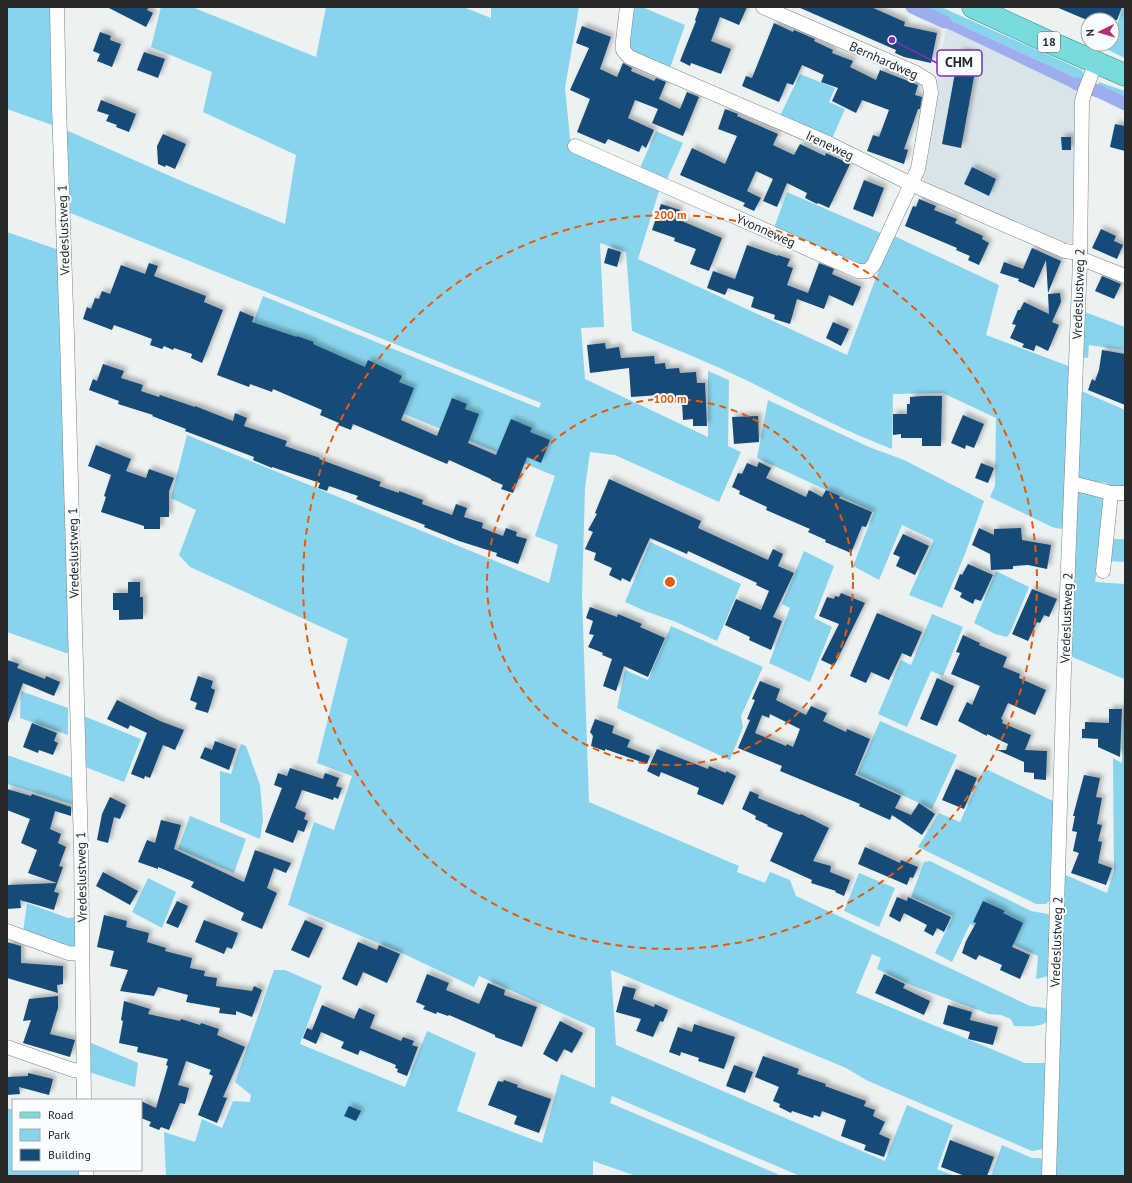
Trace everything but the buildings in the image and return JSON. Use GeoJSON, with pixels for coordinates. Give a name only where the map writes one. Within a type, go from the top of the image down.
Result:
{"type":"FeatureCollection","features":[{"type":"Feature","properties":{"kind":"main road","name":"18"},"geometry":{"type":"LineString","coordinates":[[973,7],[1094,68],[1125,75]]}},
{"type":"Feature","properties":{"kind":"street","name":"Vredeslustweg 1"},"geometry":{"type":"LineString","coordinates":[[57,7],[81,847],[82,1071],[84,1099]]}},
{"type":"Feature","properties":{"kind":"street","name":"Ireneweg"},"geometry":{"type":"LineString","coordinates":[[627,7],[623,50],[628,57],[828,143],[911,184],[1065,251],[1080,256],[1087,261],[1125,276]]}},
{"type":"Feature","properties":{"kind":"street","name":"Bernhardweg"},"geometry":{"type":"LineString","coordinates":[[763,7],[916,73],[929,81],[931,93],[918,169],[911,184]]}},
{"type":"Feature","properties":{"kind":"street","name":"Vredeslustweg 2"},"geometry":{"type":"LineString","coordinates":[[1048,1176],[1063,693],[1080,256],[1082,101],[1094,68]]}},
{"type":"Feature","properties":{"kind":"street","name":"Yvonneweg"},"geometry":{"type":"LineString","coordinates":[[575,146],[858,271],[868,271],[874,264],[911,184]]}},
{"type":"Feature","properties":{"kind":"street"},"geometry":{"type":"LineString","coordinates":[[1072,483],[1118,493],[1103,571]]}},
{"type":"Feature","properties":{"kind":"street"},"geometry":{"type":"LineString","coordinates":[[7,931],[68,953],[82,954]]}},
{"type":"Feature","properties":{"kind":"street"},"geometry":{"type":"LineString","coordinates":[[7,1047],[73,1070],[82,1071]]}},
{"type":"Feature","properties":{"kind":"shaded area"},"geometry":{"type":"Polygon","coordinates":[[[930,11],[1083,81],[1078,91],[946,28],[928,18],[930,11]]]}},
{"type":"Feature","properties":{"kind":"shaded area"},"geometry":{"type":"Polygon","coordinates":[[[946,28],[1078,91],[1075,239],[1072,243],[1066,243],[926,182],[921,177],[920,170],[946,28]]]}},
{"type":"Feature","properties":{"kind":"shaded area"},"geometry":{"type":"Polygon","coordinates":[[[1098,87],[1125,100],[1125,108],[1095,94],[1098,87]]]}},
{"type":"Feature","properties":{"kind":"green space"},"geometry":{"type":"Polygon","coordinates":[[[7,7],[50,7],[52,125],[7,109],[7,7]]]}},
{"type":"Feature","properties":{"kind":"green space"},"geometry":{"type":"Polygon","coordinates":[[[161,7],[192,7],[316,57],[326,7],[463,7],[491,18],[491,7],[579,7],[565,88],[571,148],[660,188],[638,259],[847,355],[892,235],[999,285],[986,335],[1071,367],[1065,526],[1061,529],[1052,527],[990,497],[995,486],[996,418],[943,393],[893,394],[892,449],[836,425],[732,373],[632,331],[626,252],[600,243],[604,327],[581,328],[585,379],[708,437],[708,371],[729,380],[728,446],[741,452],[719,502],[615,455],[590,452],[585,488],[582,596],[589,802],[739,866],[737,872],[765,883],[770,872],[790,880],[796,896],[1030,1006],[1045,1008],[1048,1013],[1047,1022],[1035,1026],[1014,1026],[1011,1019],[1001,1015],[989,1014],[913,986],[877,969],[881,958],[872,954],[856,993],[1025,1063],[1048,1063],[1044,1149],[1032,1151],[868,1081],[846,1068],[611,970],[616,1045],[885,1161],[907,1105],[953,1125],[937,1169],[955,1176],[800,1176],[612,1096],[610,1103],[782,1176],[636,1176],[593,1161],[593,1176],[166,1176],[164,1132],[195,1142],[202,1119],[222,1128],[233,1101],[250,1102],[251,1095],[235,1082],[274,970],[285,970],[322,986],[300,1044],[405,1087],[427,1031],[476,1053],[457,1111],[542,1143],[561,1074],[595,1088],[595,1028],[479,976],[474,987],[404,954],[288,905],[314,822],[334,830],[352,776],[317,763],[348,639],[190,567],[179,555],[196,510],[171,498],[187,435],[549,583],[558,545],[535,536],[555,476],[244,348],[263,296],[539,408],[541,403],[68,212],[66,130],[186,183],[285,224],[296,155],[203,112],[212,72],[151,47],[161,7]]]}},
{"type":"Feature","properties":{"kind":"green space"},"geometry":{"type":"Polygon","coordinates":[[[630,7],[642,7],[685,25],[670,68],[626,48],[630,7]]]}},
{"type":"Feature","properties":{"kind":"green space"},"geometry":{"type":"Polygon","coordinates":[[[931,7],[941,7],[1082,70],[1084,74],[1083,81],[930,11],[931,7]]]}},
{"type":"Feature","properties":{"kind":"green space"},"geometry":{"type":"Polygon","coordinates":[[[1125,7],[1125,58],[1112,52],[1120,52],[1120,17],[1125,7]]]}},
{"type":"Feature","properties":{"kind":"green space"},"geometry":{"type":"Polygon","coordinates":[[[800,74],[835,88],[829,102],[845,109],[831,141],[779,118],[800,74]]]}},
{"type":"Feature","properties":{"kind":"green space"},"geometry":{"type":"Polygon","coordinates":[[[1099,82],[1125,91],[1125,100],[1098,87],[1099,82]]]}},
{"type":"Feature","properties":{"kind":"green space"},"geometry":{"type":"Polygon","coordinates":[[[656,131],[683,143],[667,179],[640,168],[656,131]]]}},
{"type":"Feature","properties":{"kind":"green space"},"geometry":{"type":"Polygon","coordinates":[[[787,192],[883,234],[871,263],[863,268],[774,228],[787,192]]]}},
{"type":"Feature","properties":{"kind":"green space"},"geometry":{"type":"Polygon","coordinates":[[[7,232],[59,250],[71,653],[66,653],[7,632],[7,232]]]}},
{"type":"Feature","properties":{"kind":"green space"},"geometry":{"type":"Polygon","coordinates":[[[1082,311],[1125,327],[1124,350],[1089,345],[1088,358],[1081,357],[1082,311]]]}},
{"type":"Feature","properties":{"kind":"green space"},"geometry":{"type":"Polygon","coordinates":[[[1079,390],[1125,410],[1125,492],[1111,492],[1107,483],[1081,480],[1076,477],[1079,390]]]}},
{"type":"Feature","properties":{"kind":"green space"},"geometry":{"type":"Polygon","coordinates":[[[768,400],[869,447],[904,460],[984,501],[965,554],[942,608],[909,595],[934,540],[902,525],[879,580],[853,566],[874,512],[757,458],[768,400]]]}},
{"type":"Feature","properties":{"kind":"green space"},"geometry":{"type":"Polygon","coordinates":[[[1076,487],[1105,496],[1100,550],[1095,582],[1125,584],[1125,1176],[1053,1176],[1061,873],[1107,893],[1114,871],[1113,758],[1122,763],[1124,679],[1070,656],[1076,487]]]}},
{"type":"Feature","properties":{"kind":"green space"},"geometry":{"type":"Polygon","coordinates":[[[1110,539],[1125,539],[1125,562],[1108,561],[1110,539]]]}},
{"type":"Feature","properties":{"kind":"green space"},"geometry":{"type":"Polygon","coordinates":[[[650,542],[741,584],[717,641],[676,622],[625,602],[650,542]]]}},
{"type":"Feature","properties":{"kind":"green space"},"geometry":{"type":"Polygon","coordinates":[[[804,551],[834,566],[814,618],[832,627],[810,682],[769,663],[790,608],[782,604],[804,551]]]}},
{"type":"Feature","properties":{"kind":"green space"},"geometry":{"type":"Polygon","coordinates":[[[996,571],[1029,587],[1007,637],[995,634],[974,623],[996,571]]]}},
{"type":"Feature","properties":{"kind":"green space"},"geometry":{"type":"Polygon","coordinates":[[[932,614],[963,627],[943,676],[931,671],[907,727],[878,714],[901,660],[911,665],[932,614]]]}},
{"type":"Feature","properties":{"kind":"green space"},"geometry":{"type":"Polygon","coordinates":[[[671,626],[763,667],[741,716],[743,727],[730,760],[617,708],[625,670],[648,680],[671,626]]]}},
{"type":"Feature","properties":{"kind":"green space"},"geometry":{"type":"Polygon","coordinates":[[[21,691],[68,708],[68,735],[20,718],[21,691]]]}},
{"type":"Feature","properties":{"kind":"green space"},"geometry":{"type":"Polygon","coordinates":[[[81,715],[141,739],[124,782],[83,766],[81,715]]]}},
{"type":"Feature","properties":{"kind":"green space"},"geometry":{"type":"Polygon","coordinates":[[[880,721],[957,755],[932,809],[857,774],[880,721]]]}},
{"type":"Feature","properties":{"kind":"green space"},"geometry":{"type":"Polygon","coordinates":[[[241,744],[246,746],[260,785],[263,820],[260,839],[220,822],[220,771],[231,774],[241,744]]]}},
{"type":"Feature","properties":{"kind":"green space"},"geometry":{"type":"Polygon","coordinates":[[[7,755],[73,778],[75,805],[7,784],[7,755]]]}},
{"type":"Feature","properties":{"kind":"green space"},"geometry":{"type":"Polygon","coordinates":[[[988,770],[1053,801],[1053,898],[1046,904],[1036,904],[918,847],[939,813],[960,822],[983,771],[988,770]]]}},
{"type":"Feature","properties":{"kind":"green space"},"geometry":{"type":"Polygon","coordinates":[[[190,816],[246,839],[234,873],[178,849],[190,816]]]}},
{"type":"Feature","properties":{"kind":"green space"},"geometry":{"type":"Polygon","coordinates":[[[930,861],[1031,911],[1048,914],[1052,918],[1049,976],[1036,979],[1038,956],[970,924],[952,962],[935,953],[953,916],[911,897],[924,862],[930,861]]]}},
{"type":"Feature","properties":{"kind":"green space"},"geometry":{"type":"Polygon","coordinates":[[[859,873],[895,888],[879,927],[844,911],[859,873]]]}},
{"type":"Feature","properties":{"kind":"green space"},"geometry":{"type":"Polygon","coordinates":[[[148,878],[176,892],[162,928],[132,912],[148,878]]]}},
{"type":"Feature","properties":{"kind":"green space"},"geometry":{"type":"Polygon","coordinates":[[[27,903],[68,918],[77,917],[79,943],[74,949],[23,932],[27,903]]]}},
{"type":"Feature","properties":{"kind":"green space"},"geometry":{"type":"Polygon","coordinates":[[[89,1042],[138,1063],[135,1087],[89,1072],[89,1042]]]}},
{"type":"Feature","properties":{"kind":"green space"},"geometry":{"type":"Polygon","coordinates":[[[7,1108],[12,1110],[12,1171],[80,1171],[80,1176],[7,1176],[7,1108]]]}},
{"type":"Feature","properties":{"kind":"green space"},"geometry":{"type":"Polygon","coordinates":[[[1002,1145],[1032,1158],[1040,1158],[1043,1160],[1045,1176],[991,1176],[1002,1145]]]}},
{"type":"Feature","properties":{"kind":"waterway"},"geometry":{"type":"LineString","coordinates":[[912,7],[945,22]]}},
{"type":"Feature","properties":{"kind":"waterway"},"geometry":{"type":"LineString","coordinates":[[1077,84],[1098,91],[1125,104]]}},
{"type":"Feature","properties":{"kind":"place","name":"CHM"},"geometry":{"type":"Point","coordinates":[892,40]}}]}
